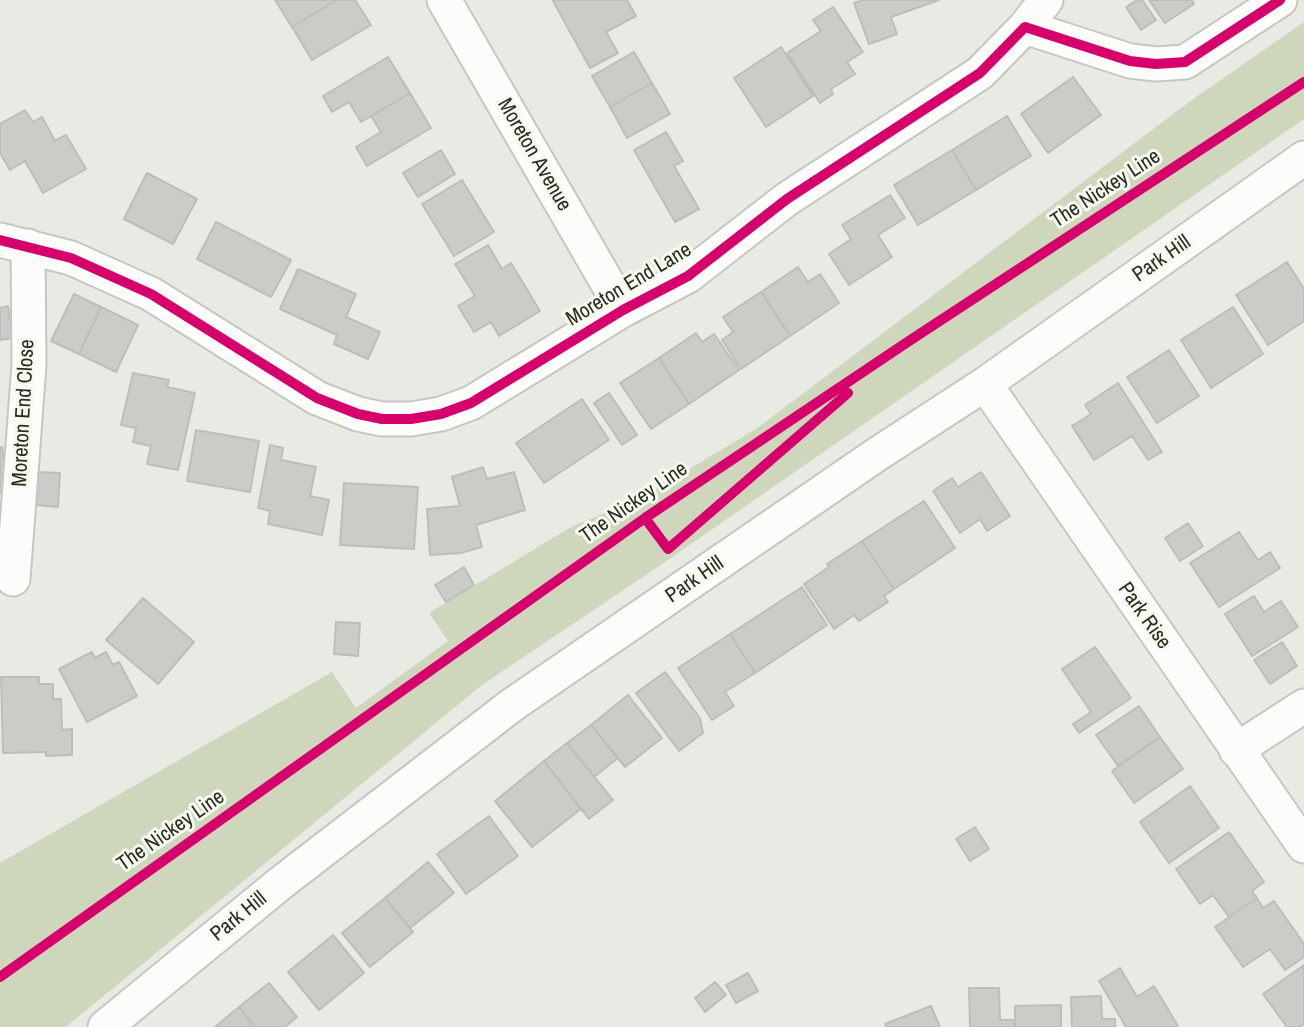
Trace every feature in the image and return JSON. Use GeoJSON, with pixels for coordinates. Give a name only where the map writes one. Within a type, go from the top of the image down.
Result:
{"type":"FeatureCollection","features":[{"type":"Feature","properties":{"kind":"street","name":"Moreton Avenue"},"geometry":{"type":"LineString","coordinates":[[444,0],[623,310]]}},
{"type":"Feature","properties":{"kind":"street","name":"Moreton End Lane"},"geometry":{"type":"LineString","coordinates":[[14,243],[71,258],[151,294],[317,398],[358,414],[382,419],[411,419],[441,414],[471,402],[623,310],[688,276],[787,199],[980,73],[1046,0]]}},
{"type":"Feature","properties":{"kind":"street"},"geometry":{"type":"LineString","coordinates":[[1024,27],[1130,61],[1156,64],[1185,62],[1280,0]]}},
{"type":"Feature","properties":{"kind":"street","name":"Park Hill"},"geometry":{"type":"LineString","coordinates":[[105,1027],[282,881],[512,705],[876,455],[985,384],[1304,158]]}},
{"type":"Feature","properties":{"kind":"street","name":"Moreton End Close"},"geometry":{"type":"LineString","coordinates":[[13,579],[29,365],[14,243]]}},
{"type":"Feature","properties":{"kind":"street","name":"Park Rise"},"geometry":{"type":"LineString","coordinates":[[985,384],[1304,846]]}},
{"type":"Feature","properties":{"kind":"street"},"geometry":{"type":"LineString","coordinates":[[1236,750],[1304,706]]}},
{"type":"Feature","properties":{"kind":"green space"},"geometry":{"type":"Polygon","coordinates":[[[1304,22],[1304,119],[662,564],[482,685],[66,1027],[0,1027],[0,863],[332,672],[356,708],[448,641],[429,613],[571,527],[641,498],[756,429],[1189,102],[1304,22]]]}},
{"type":"Feature","properties":{"kind":"building"},"geometry":{"type":"Polygon","coordinates":[[[275,0],[337,0],[292,27],[275,0]]]}},
{"type":"Feature","properties":{"kind":"building"},"geometry":{"type":"Polygon","coordinates":[[[337,0],[355,0],[371,25],[312,60],[292,27],[337,0]]]}},
{"type":"Feature","properties":{"kind":"building"},"geometry":{"type":"Polygon","coordinates":[[[627,0],[636,16],[606,32],[618,53],[590,68],[553,1],[627,0]]]}},
{"type":"Feature","properties":{"kind":"building"},"geometry":{"type":"Polygon","coordinates":[[[863,0],[939,0],[891,17],[897,34],[869,44],[854,3],[863,0]]]}},
{"type":"Feature","properties":{"kind":"building"},"geometry":{"type":"Polygon","coordinates":[[[1142,0],[1156,20],[1141,30],[1126,7],[1142,0]]]}},
{"type":"Feature","properties":{"kind":"building"},"geometry":{"type":"Polygon","coordinates":[[[1149,0],[1192,0],[1194,4],[1165,23],[1149,0]]]}},
{"type":"Feature","properties":{"kind":"building"},"geometry":{"type":"Polygon","coordinates":[[[833,7],[863,52],[847,62],[855,74],[831,89],[833,94],[820,103],[787,53],[821,31],[813,20],[833,7]]]}},
{"type":"Feature","properties":{"kind":"building"},"geometry":{"type":"Polygon","coordinates":[[[781,47],[813,96],[766,127],[734,78],[781,47]]]}},
{"type":"Feature","properties":{"kind":"building"},"geometry":{"type":"Polygon","coordinates":[[[634,52],[652,83],[610,107],[592,76],[634,52]]]}},
{"type":"Feature","properties":{"kind":"building"},"geometry":{"type":"Polygon","coordinates":[[[388,57],[410,93],[361,122],[349,102],[332,112],[323,96],[388,57]]]}},
{"type":"Feature","properties":{"kind":"building"},"geometry":{"type":"Polygon","coordinates":[[[1073,77],[1101,115],[1048,153],[1021,114],[1073,77]]]}},
{"type":"Feature","properties":{"kind":"building"},"geometry":{"type":"Polygon","coordinates":[[[652,83],[670,114],[627,138],[610,107],[652,83]]]}},
{"type":"Feature","properties":{"kind":"building"},"geometry":{"type":"Polygon","coordinates":[[[410,93],[431,128],[367,166],[356,147],[381,132],[371,116],[410,93]]]}},
{"type":"Feature","properties":{"kind":"building"},"geometry":{"type":"Polygon","coordinates":[[[25,110],[33,122],[42,117],[55,141],[66,135],[86,169],[43,193],[25,161],[10,170],[0,153],[0,124],[25,110]]]}},
{"type":"Feature","properties":{"kind":"building"},"geometry":{"type":"Polygon","coordinates":[[[1007,116],[1031,156],[976,190],[952,150],[1007,116]]]}},
{"type":"Feature","properties":{"kind":"building"},"geometry":{"type":"Polygon","coordinates":[[[666,132],[683,161],[674,166],[699,209],[675,222],[634,150],[666,132]]]}},
{"type":"Feature","properties":{"kind":"building"},"geometry":{"type":"Polygon","coordinates":[[[441,150],[455,174],[418,197],[403,173],[441,150]]]}},
{"type":"Feature","properties":{"kind":"building"},"geometry":{"type":"Polygon","coordinates":[[[952,150],[976,190],[918,225],[894,185],[952,150]]]}},
{"type":"Feature","properties":{"kind":"building"},"geometry":{"type":"Polygon","coordinates":[[[147,173],[197,199],[173,244],[124,219],[147,173]]]}},
{"type":"Feature","properties":{"kind":"building"},"geometry":{"type":"Polygon","coordinates":[[[462,180],[494,232],[454,256],[422,204],[462,180]]]}},
{"type":"Feature","properties":{"kind":"building"},"geometry":{"type":"Polygon","coordinates":[[[890,195],[905,218],[878,235],[892,257],[849,285],[829,254],[851,239],[842,225],[890,195]]]}},
{"type":"Feature","properties":{"kind":"building"},"geometry":{"type":"Polygon","coordinates":[[[216,222],[291,260],[271,297],[197,259],[216,222]]]}},
{"type":"Feature","properties":{"kind":"building"},"geometry":{"type":"Polygon","coordinates":[[[488,245],[502,269],[511,263],[540,311],[499,336],[491,322],[474,332],[458,306],[475,296],[455,264],[488,245]]]}},
{"type":"Feature","properties":{"kind":"building"},"geometry":{"type":"Polygon","coordinates":[[[1287,262],[1304,289],[1304,321],[1268,345],[1236,295],[1287,262]]]}},
{"type":"Feature","properties":{"kind":"building"},"geometry":{"type":"Polygon","coordinates":[[[798,267],[808,282],[820,274],[839,303],[790,336],[761,292],[798,267]]]}},
{"type":"Feature","properties":{"kind":"building"},"geometry":{"type":"Polygon","coordinates":[[[298,269],[356,294],[346,317],[380,332],[368,359],[334,344],[337,335],[280,309],[298,269]]]}},
{"type":"Feature","properties":{"kind":"building"},"geometry":{"type":"Polygon","coordinates":[[[761,292],[790,336],[741,369],[722,340],[733,332],[723,317],[761,292]]]}},
{"type":"Feature","properties":{"kind":"building"},"geometry":{"type":"Polygon","coordinates":[[[74,294],[101,307],[79,354],[51,341],[74,294]]]}},
{"type":"Feature","properties":{"kind":"building"},"geometry":{"type":"Polygon","coordinates":[[[8,306],[13,338],[0,340],[0,308],[8,306]]]}},
{"type":"Feature","properties":{"kind":"building"},"geometry":{"type":"Polygon","coordinates":[[[101,307],[138,325],[116,372],[79,354],[101,307]]]}},
{"type":"Feature","properties":{"kind":"building"},"geometry":{"type":"Polygon","coordinates":[[[1233,307],[1263,354],[1211,388],[1181,340],[1233,307]]]}},
{"type":"Feature","properties":{"kind":"building"},"geometry":{"type":"Polygon","coordinates":[[[696,333],[702,342],[714,334],[739,370],[689,404],[659,358],[696,333]]]}},
{"type":"Feature","properties":{"kind":"building"},"geometry":{"type":"Polygon","coordinates":[[[1169,350],[1199,396],[1157,423],[1127,377],[1169,350]]]}},
{"type":"Feature","properties":{"kind":"building"},"geometry":{"type":"Polygon","coordinates":[[[659,358],[689,404],[651,429],[620,383],[659,358]]]}},
{"type":"Feature","properties":{"kind":"building"},"geometry":{"type":"Polygon","coordinates":[[[133,373],[169,380],[167,387],[195,393],[178,470],[147,464],[151,446],[133,442],[136,428],[121,425],[133,373]]]}},
{"type":"Feature","properties":{"kind":"building"},"geometry":{"type":"Polygon","coordinates":[[[1118,383],[1162,452],[1148,460],[1132,436],[1094,460],[1072,426],[1091,414],[1085,405],[1118,383]]]}},
{"type":"Feature","properties":{"kind":"building"},"geometry":{"type":"Polygon","coordinates":[[[609,393],[637,435],[622,445],[594,403],[609,393]]]}},
{"type":"Feature","properties":{"kind":"building"},"geometry":{"type":"Polygon","coordinates":[[[582,399],[609,440],[544,483],[516,443],[582,399]]]}},
{"type":"Feature","properties":{"kind":"building"},"geometry":{"type":"Polygon","coordinates":[[[196,430],[259,441],[250,492],[187,481],[196,430]]]}},
{"type":"Feature","properties":{"kind":"building"},"geometry":{"type":"Polygon","coordinates":[[[270,445],[283,448],[281,460],[316,467],[310,496],[329,500],[322,535],[268,524],[270,511],[258,508],[270,445]]]}},
{"type":"Feature","properties":{"kind":"building"},"geometry":{"type":"Polygon","coordinates":[[[2,447],[9,492],[0,493],[0,448],[2,447]]]}},
{"type":"Feature","properties":{"kind":"building"},"geometry":{"type":"Polygon","coordinates":[[[483,467],[487,479],[514,472],[525,510],[476,525],[482,547],[461,553],[430,555],[427,509],[460,506],[452,477],[483,467]]]}},
{"type":"Feature","properties":{"kind":"building"},"geometry":{"type":"Polygon","coordinates":[[[38,472],[60,473],[58,507],[36,505],[38,472]]]}},
{"type":"Feature","properties":{"kind":"building"},"geometry":{"type":"Polygon","coordinates":[[[981,472],[1010,516],[987,531],[980,519],[960,533],[933,491],[952,478],[958,487],[981,472]]]}},
{"type":"Feature","properties":{"kind":"building"},"geometry":{"type":"Polygon","coordinates":[[[344,483],[418,487],[414,549],[340,545],[344,483]]]}},
{"type":"Feature","properties":{"kind":"building"},"geometry":{"type":"Polygon","coordinates":[[[924,501],[955,548],[894,589],[862,541],[924,501]]]}},
{"type":"Feature","properties":{"kind":"building"},"geometry":{"type":"Polygon","coordinates":[[[1188,523],[1203,546],[1180,561],[1165,538],[1188,523]]]}},
{"type":"Feature","properties":{"kind":"building"},"geometry":{"type":"Polygon","coordinates":[[[1239,532],[1258,560],[1270,552],[1280,568],[1219,607],[1190,563],[1239,532]]]}},
{"type":"Feature","properties":{"kind":"building"},"geometry":{"type":"Polygon","coordinates":[[[862,541],[894,589],[884,596],[888,602],[859,621],[854,615],[834,629],[804,584],[829,567],[827,564],[862,541]]]}},
{"type":"Feature","properties":{"kind":"building"},"geometry":{"type":"Polygon","coordinates":[[[464,567],[474,585],[446,602],[435,585],[464,567]]]}},
{"type":"Feature","properties":{"kind":"building"},"geometry":{"type":"Polygon","coordinates":[[[802,587],[827,625],[755,673],[730,634],[802,587]]]}},
{"type":"Feature","properties":{"kind":"building"},"geometry":{"type":"Polygon","coordinates":[[[1254,596],[1264,612],[1281,601],[1298,627],[1252,656],[1225,614],[1254,596]]]}},
{"type":"Feature","properties":{"kind":"building"},"geometry":{"type":"Polygon","coordinates":[[[143,598],[194,642],[158,684],[106,640],[143,598]]]}},
{"type":"Feature","properties":{"kind":"building"},"geometry":{"type":"Polygon","coordinates":[[[336,622],[360,623],[358,656],[334,654],[336,622]]]}},
{"type":"Feature","properties":{"kind":"building"},"geometry":{"type":"Polygon","coordinates":[[[730,634],[755,673],[725,692],[734,706],[712,720],[678,668],[730,634]]]}},
{"type":"Feature","properties":{"kind":"building"},"geometry":{"type":"Polygon","coordinates":[[[1282,642],[1297,666],[1270,684],[1254,660],[1282,642]]]}},
{"type":"Feature","properties":{"kind":"building"},"geometry":{"type":"Polygon","coordinates":[[[1095,647],[1131,698],[1079,733],[1073,724],[1091,712],[1062,669],[1095,647]]]}},
{"type":"Feature","properties":{"kind":"building"},"geometry":{"type":"Polygon","coordinates":[[[92,652],[95,658],[106,652],[113,665],[119,662],[137,696],[87,722],[59,669],[92,652]]]}},
{"type":"Feature","properties":{"kind":"building"},"geometry":{"type":"Polygon","coordinates":[[[665,672],[700,718],[703,733],[679,751],[636,693],[665,672]]]}},
{"type":"Feature","properties":{"kind":"building"},"geometry":{"type":"Polygon","coordinates":[[[1,677],[39,677],[39,684],[53,684],[53,699],[61,699],[62,730],[72,729],[72,755],[46,756],[46,752],[3,753],[1,677]]]}},
{"type":"Feature","properties":{"kind":"building"},"geometry":{"type":"Polygon","coordinates":[[[628,695],[662,738],[625,767],[591,725],[628,695]]]}},
{"type":"Feature","properties":{"kind":"building"},"geometry":{"type":"Polygon","coordinates":[[[1139,706],[1160,737],[1118,766],[1096,735],[1139,706]]]}},
{"type":"Feature","properties":{"kind":"building"},"geometry":{"type":"Polygon","coordinates":[[[591,725],[618,758],[594,777],[567,743],[591,725]]]}},
{"type":"Feature","properties":{"kind":"building"},"geometry":{"type":"Polygon","coordinates":[[[1160,737],[1183,769],[1134,803],[1112,771],[1160,737]]]}},
{"type":"Feature","properties":{"kind":"building"},"geometry":{"type":"Polygon","coordinates":[[[567,743],[613,800],[589,819],[544,761],[567,743]]]}},
{"type":"Feature","properties":{"kind":"building"},"geometry":{"type":"Polygon","coordinates":[[[544,761],[581,809],[532,847],[495,801],[544,761]]]}},
{"type":"Feature","properties":{"kind":"building"},"geometry":{"type":"Polygon","coordinates":[[[1190,786],[1219,828],[1169,863],[1140,822],[1190,786]]]}},
{"type":"Feature","properties":{"kind":"building"},"geometry":{"type":"Polygon","coordinates":[[[489,816],[518,856],[466,894],[437,854],[489,816]]]}},
{"type":"Feature","properties":{"kind":"building"},"geometry":{"type":"Polygon","coordinates":[[[975,827],[989,849],[970,861],[956,839],[975,827]]]}},
{"type":"Feature","properties":{"kind":"building"},"geometry":{"type":"Polygon","coordinates":[[[1229,832],[1264,882],[1252,891],[1257,898],[1229,917],[1213,895],[1200,904],[1176,869],[1229,832]]]}},
{"type":"Feature","properties":{"kind":"building"},"geometry":{"type":"Polygon","coordinates":[[[428,862],[454,893],[410,928],[385,898],[428,862]]]}},
{"type":"Feature","properties":{"kind":"building"},"geometry":{"type":"Polygon","coordinates":[[[385,898],[413,932],[370,967],[342,933],[385,898]]]}},
{"type":"Feature","properties":{"kind":"building"},"geometry":{"type":"Polygon","coordinates":[[[1257,898],[1263,908],[1274,901],[1304,944],[1304,957],[1285,970],[1270,949],[1243,967],[1215,927],[1257,898]]]}},
{"type":"Feature","properties":{"kind":"building"},"geometry":{"type":"Polygon","coordinates":[[[333,935],[364,973],[319,1010],[288,972],[333,935]]]}},
{"type":"Feature","properties":{"kind":"building"},"geometry":{"type":"Polygon","coordinates":[[[1304,965],[1304,1024],[1287,1027],[1263,994],[1304,965]]]}},
{"type":"Feature","properties":{"kind":"building"},"geometry":{"type":"Polygon","coordinates":[[[1120,968],[1137,997],[1154,986],[1178,1026],[1126,1027],[1099,981],[1120,968]]]}},
{"type":"Feature","properties":{"kind":"building"},"geometry":{"type":"Polygon","coordinates":[[[748,973],[758,991],[736,1003],[726,985],[748,973]]]}},
{"type":"Feature","properties":{"kind":"building"},"geometry":{"type":"Polygon","coordinates":[[[715,982],[726,995],[705,1012],[695,998],[715,982]]]}},
{"type":"Feature","properties":{"kind":"building"},"geometry":{"type":"Polygon","coordinates":[[[269,983],[297,1017],[285,1027],[255,1027],[239,1007],[269,983]]]}},
{"type":"Feature","properties":{"kind":"building"},"geometry":{"type":"Polygon","coordinates":[[[969,988],[999,988],[1000,1020],[1015,1020],[1015,1027],[970,1027],[969,988]]]}},
{"type":"Feature","properties":{"kind":"building"},"geometry":{"type":"Polygon","coordinates":[[[1101,996],[1102,1019],[1115,1019],[1115,1027],[1072,1027],[1071,997],[1101,996]]]}},
{"type":"Feature","properties":{"kind":"building"},"geometry":{"type":"Polygon","coordinates":[[[1061,1005],[1061,1027],[1015,1027],[1015,1006],[1061,1005]]]}},
{"type":"Feature","properties":{"kind":"building"},"geometry":{"type":"Polygon","coordinates":[[[931,1006],[940,1027],[887,1027],[885,1024],[931,1006]]]}},
{"type":"Feature","properties":{"kind":"building"},"geometry":{"type":"Polygon","coordinates":[[[239,1007],[255,1027],[215,1027],[239,1007]]]}},
{"type":"Feature","properties":{"kind":"cycle path"},"geometry":{"type":"LineString","coordinates":[[0,240],[71,258],[151,294],[317,398],[358,414],[382,419],[411,419],[441,414],[471,403],[623,310],[688,276],[787,199],[980,73],[1025,27],[1130,61],[1156,64],[1185,62],[1280,0]]}},
{"type":"Feature","properties":{"kind":"cycle path","name":"The Nickey Line"},"geometry":{"type":"LineString","coordinates":[[0,977],[645,518],[1304,82]]}},
{"type":"Feature","properties":{"kind":"cycle path","name":"The Nickey Line"},"geometry":{"type":"LineString","coordinates":[[645,518],[668,549],[848,393]]}}]}
